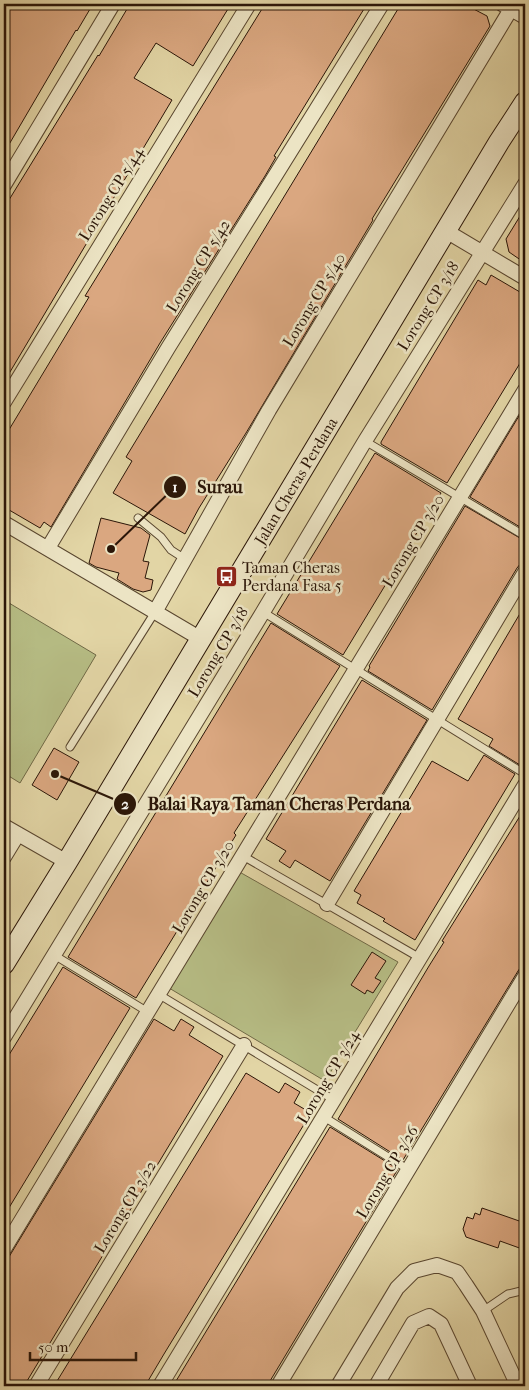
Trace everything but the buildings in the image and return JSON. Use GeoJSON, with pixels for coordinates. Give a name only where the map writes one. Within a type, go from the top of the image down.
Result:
{"type":"FeatureCollection","features":[{"type":"Feature","properties":{"kind":"street"},"geometry":{"type":"LineString","coordinates":[[4,185],[113,4]]}},
{"type":"Feature","properties":{"kind":"street","name":"Lorong CP 5/44"},"geometry":{"type":"LineString","coordinates":[[4,402],[249,4]]}},
{"type":"Feature","properties":{"kind":"street","name":"Lorong CP 5/42"},"geometry":{"type":"LineString","coordinates":[[48,548],[168,348],[382,4]]}},
{"type":"Feature","properties":{"kind":"street"},"geometry":{"type":"LineString","coordinates":[[506,6],[525,17]]}},
{"type":"Feature","properties":{"kind":"street","name":"Lorong CP 5/40"},"geometry":{"type":"LineString","coordinates":[[155,612],[269,410],[506,6]]}},
{"type":"Feature","properties":{"kind":"street","name":"Jalan Cheras Perdana"},"geometry":{"type":"LineString","coordinates":[[4,964],[525,102]]}},
{"type":"Feature","properties":{"kind":"street","name":"Lorong CP 3/18"},"geometry":{"type":"LineString","coordinates":[[4,1037],[365,441],[525,184]]}},
{"type":"Feature","properties":{"kind":"street"},"geometry":{"type":"LineString","coordinates":[[446,231],[525,278]]}},
{"type":"Feature","properties":{"kind":"street","name":"Lorong CP 3/20"},"geometry":{"type":"LineString","coordinates":[[4,1249],[525,390]]}},
{"type":"Feature","properties":{"kind":"street"},"geometry":{"type":"LineString","coordinates":[[4,523],[201,639]]}},
{"type":"Feature","properties":{"kind":"street"},"geometry":{"type":"LineString","coordinates":[[327,904],[525,572]]}},
{"type":"Feature","properties":{"kind":"street","name":"Lorong CP 3/24"},"geometry":{"type":"LineString","coordinates":[[160,1386],[525,785]]}},
{"type":"Feature","properties":{"kind":"street"},"geometry":{"type":"LineString","coordinates":[[4,826],[67,862]]}},
{"type":"Feature","properties":{"kind":"street"},"geometry":{"type":"LineString","coordinates":[[4,856],[18,834]]}},
{"type":"Feature","properties":{"kind":"street","name":"Lorong CP 3/26"},"geometry":{"type":"LineString","coordinates":[[278,1386],[525,976]]}},
{"type":"Feature","properties":{"kind":"street","name":"Lorong CP 3/22"},"geometry":{"type":"LineString","coordinates":[[36,1386],[244,1045]]}},
{"type":"Feature","properties":{"kind":"street"},"geometry":{"type":"LineString","coordinates":[[338,1386],[396,1288],[414,1271],[437,1265],[457,1272],[483,1311],[518,1386]]}},
{"type":"Feature","properties":{"kind":"street"},"geometry":{"type":"LineString","coordinates":[[376,1386],[413,1323],[428,1316],[441,1324],[470,1386]]}},
{"type":"Feature","properties":{"kind":"lane"},"geometry":{"type":"LineString","coordinates":[[365,441],[461,496],[525,536]]}},
{"type":"Feature","properties":{"kind":"lane"},"geometry":{"type":"LineString","coordinates":[[138,518],[161,537],[171,550],[185,560]]}},
{"type":"Feature","properties":{"kind":"lane"},"geometry":{"type":"LineString","coordinates":[[70,747],[155,612]]}},
{"type":"Feature","properties":{"kind":"lane"},"geometry":{"type":"LineString","coordinates":[[263,612],[525,774]]}},
{"type":"Feature","properties":{"kind":"lane"},"geometry":{"type":"LineString","coordinates":[[242,856],[420,958]]}},
{"type":"Feature","properties":{"kind":"lane"},"geometry":{"type":"LineString","coordinates":[[54,955],[148,1012]]}},
{"type":"Feature","properties":{"kind":"lane"},"geometry":{"type":"LineString","coordinates":[[158,994],[334,1100]]}},
{"type":"Feature","properties":{"kind":"lane"},"geometry":{"type":"LineString","coordinates":[[324,1117],[409,1170]]}},
{"type":"Feature","properties":{"kind":"lane"},"geometry":{"type":"LineString","coordinates":[[483,1311],[508,1294],[525,1290]]}},
{"type":"Feature","properties":{"kind":"green space"},"geometry":{"type":"Polygon","coordinates":[[[4,600],[96,655],[20,783],[4,773],[4,600]]]}},
{"type":"Feature","properties":{"kind":"green space"},"geometry":{"type":"Polygon","coordinates":[[[236,870],[398,962],[325,1081],[164,985],[236,870]]]}},
{"type":"Feature","properties":{"kind":"place","name":"Surau"},"geometry":{"type":"Point","coordinates":[111,549]}},
{"type":"Feature","properties":{"kind":"place","name":"Taman Cheras Perdana Fasa 5"},"geometry":{"type":"Point","coordinates":[226,576]}},
{"type":"Feature","properties":{"kind":"place","name":"Balai Raya Taman Cheras Perdana"},"geometry":{"type":"Point","coordinates":[55,774]}}]}
